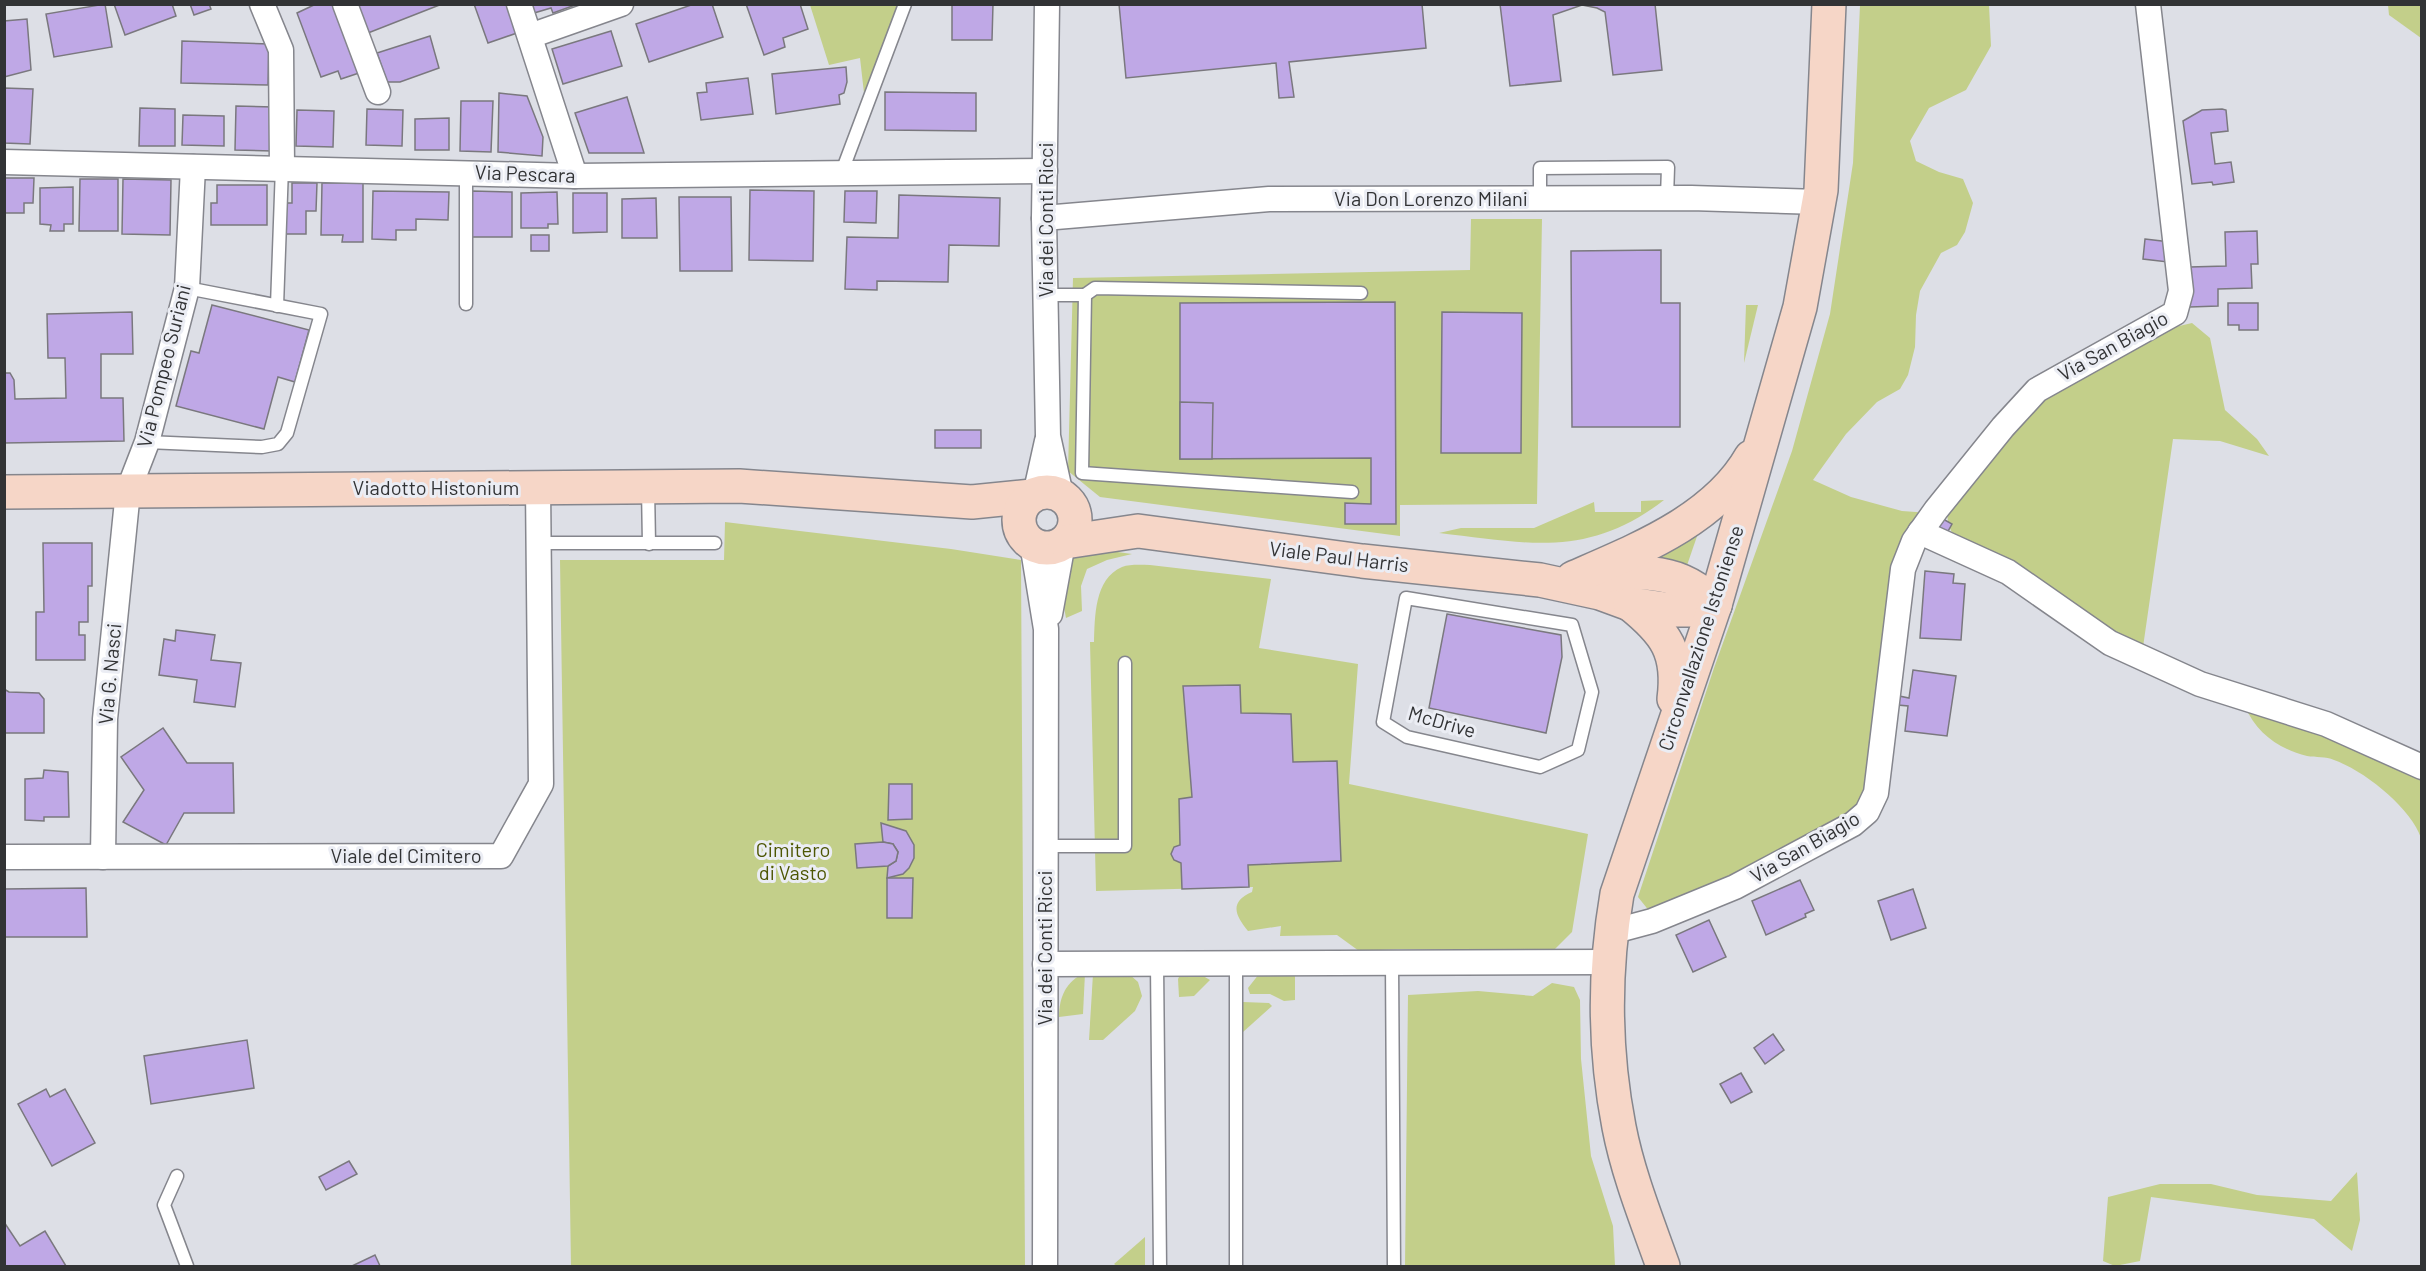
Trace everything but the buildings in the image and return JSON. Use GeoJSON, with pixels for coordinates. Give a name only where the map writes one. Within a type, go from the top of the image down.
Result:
{"type":"FeatureCollection","features":[{"type":"Feature","properties":{"kind":"main road","name":"Circonvallazione Istoniense"},"geometry":{"type":"LineString","coordinates":[[1663,1266],[1641,1203],[1619,1127],[1608,1046],[1609,947],[1617,894],[1667,740],[1715,605],[1800,308],[1819,202],[1827,100],[1829,4]]}},
{"type":"Feature","properties":{"kind":"main road","name":"Viale Paul Harris"},"geometry":{"type":"LineString","coordinates":[[1573,578],[1662,537],[1693,517],[1743,471],[1762,437]]}},
{"type":"Feature","properties":{"kind":"main road","name":"Viadotto Histonium"},"geometry":{"type":"LineString","coordinates":[[4,492],[648,486],[774,487],[866,496],[972,502],[1049,496]]}},
{"type":"Feature","properties":{"kind":"main road","name":"Viadotto Histonium"},"geometry":{"type":"LineString","coordinates":[[866,496],[906,508],[985,523],[1047,542]]}},
{"type":"Feature","properties":{"kind":"main road","name":"Viale Paul Harris"},"geometry":{"type":"LineString","coordinates":[[1049,496],[1138,531],[1362,561],[1540,579],[1600,593],[1630,604],[1672,610],[1692,610],[1715,605]]}},
{"type":"Feature","properties":{"kind":"main road"},"geometry":{"type":"LineString","coordinates":[[1049,496],[1075,513],[1076,521],[1070,536],[1047,542],[1021,529],[1020,517],[1023,505],[1049,496]]}},
{"type":"Feature","properties":{"kind":"main road","name":"Viale Paul Harris"},"geometry":{"type":"LineString","coordinates":[[1047,542],[1138,531]]}},
{"type":"Feature","properties":{"kind":"main road","name":"Viale Paul Harris"},"geometry":{"type":"LineString","coordinates":[[1540,579],[1654,573],[1680,579],[1701,590],[1715,605]]}},
{"type":"Feature","properties":{"kind":"main road","name":"Viale Paul Harris"},"geometry":{"type":"LineString","coordinates":[[1630,604],[1654,623],[1665,636],[1675,662],[1674,696],[1667,740]]}},
{"type":"Feature","properties":{"kind":"street"},"geometry":{"type":"LineString","coordinates":[[262,4],[281,50],[282,167]]}},
{"type":"Feature","properties":{"kind":"street"},"geometry":{"type":"LineString","coordinates":[[345,4],[378,92]]}},
{"type":"Feature","properties":{"kind":"street"},"geometry":{"type":"LineString","coordinates":[[519,4],[575,176]]}},
{"type":"Feature","properties":{"kind":"street"},"geometry":{"type":"LineString","coordinates":[[530,36],[621,4]]}},
{"type":"Feature","properties":{"kind":"street","name":"Via dei Conti Ricci"},"geometry":{"type":"LineString","coordinates":[[1047,4],[1044,218],[1049,496]]}},
{"type":"Feature","properties":{"kind":"street","name":"Via San Biagio"},"geometry":{"type":"LineString","coordinates":[[1045,964],[1392,963],[1609,947],[1652,921],[1734,887],[1853,824],[1867,812],[1876,793],[1903,569],[1906,555],[1920,532],[2003,427],[2037,390],[2092,357],[2160,323],[2175,313],[2179,305],[2181,291],[2148,4]]}},
{"type":"Feature","properties":{"kind":"street","name":"Via Pescara"},"geometry":{"type":"LineString","coordinates":[[4,162],[282,167],[575,176],[1045,171]]}},
{"type":"Feature","properties":{"kind":"street","name":"Via Pompeo Suriani"},"geometry":{"type":"LineString","coordinates":[[128,491],[147,442],[187,288],[193,167]]}},
{"type":"Feature","properties":{"kind":"street","name":"Via Don Lorenzo Milani"},"geometry":{"type":"LineString","coordinates":[[1044,218],[1269,200],[1668,198],[1819,202]]}},
{"type":"Feature","properties":{"kind":"street","name":"Viale del Cimitero"},"geometry":{"type":"LineString","coordinates":[[4,857],[501,856],[541,784],[537,487]]}},
{"type":"Feature","properties":{"kind":"street","name":"Via G. Nasci"},"geometry":{"type":"LineString","coordinates":[[103,857],[105,719],[128,491]]}},
{"type":"Feature","properties":{"kind":"street"},"geometry":{"type":"LineString","coordinates":[[1920,532],[2008,572],[2110,644],[2200,684],[2326,724],[2421,767]]}},
{"type":"Feature","properties":{"kind":"street","name":"Via dei Conti Ricci"},"geometry":{"type":"LineString","coordinates":[[1045,1266],[1047,542]]}},
{"type":"Feature","properties":{"kind":"lane"},"geometry":{"type":"LineString","coordinates":[[841,174],[904,4]]}},
{"type":"Feature","properties":{"kind":"lane"},"geometry":{"type":"LineString","coordinates":[[278,306],[282,167]]}},
{"type":"Feature","properties":{"kind":"lane"},"geometry":{"type":"LineString","coordinates":[[466,172],[466,304]]}},
{"type":"Feature","properties":{"kind":"lane"},"geometry":{"type":"LineString","coordinates":[[147,442],[262,447],[278,444],[287,433],[321,314],[187,288]]}},
{"type":"Feature","properties":{"kind":"lane"},"geometry":{"type":"LineString","coordinates":[[1046,295],[1085,295],[1095,288],[1361,292]]}},
{"type":"Feature","properties":{"kind":"lane"},"geometry":{"type":"LineString","coordinates":[[1085,295],[1082,473],[1352,492]]}},
{"type":"Feature","properties":{"kind":"lane"},"geometry":{"type":"LineString","coordinates":[[648,486],[649,544]]}},
{"type":"Feature","properties":{"kind":"lane"},"geometry":{"type":"LineString","coordinates":[[538,543],[715,543]]}},
{"type":"Feature","properties":{"kind":"lane","name":"McDrive"},"geometry":{"type":"LineString","coordinates":[[1406,598],[1572,625],[1592,692],[1578,750],[1540,767],[1407,737],[1383,722],[1406,598]]}},
{"type":"Feature","properties":{"kind":"lane"},"geometry":{"type":"LineString","coordinates":[[1046,846],[1125,846],[1125,663]]}},
{"type":"Feature","properties":{"kind":"lane"},"geometry":{"type":"LineString","coordinates":[[1236,963],[1236,1266]]}},
{"type":"Feature","properties":{"kind":"lane"},"geometry":{"type":"LineString","coordinates":[[1392,963],[1394,1266]]}},
{"type":"Feature","properties":{"kind":"lane"},"geometry":{"type":"LineString","coordinates":[[1157,964],[1160,1266]]}},
{"type":"Feature","properties":{"kind":"lane"},"geometry":{"type":"LineString","coordinates":[[177,1176],[164,1205],[188,1266]]}},
{"type":"Feature","properties":{"kind":"green space"},"geometry":{"type":"Polygon","coordinates":[[[810,5],[898,5],[864,93],[860,58],[829,65],[810,5]]]}},
{"type":"Feature","properties":{"kind":"green space"},"geometry":{"type":"Polygon","coordinates":[[[1860,5],[1989,5],[1991,46],[1966,90],[1929,108],[1910,141],[1916,161],[1939,172],[1963,179],[1973,203],[1965,232],[1957,245],[1941,253],[1920,291],[1916,315],[1915,347],[1908,375],[1900,389],[1877,402],[1846,434],[1813,480],[1851,497],[1902,511],[1930,513],[1898,553],[1873,773],[1862,807],[1777,856],[1650,912],[1638,897],[1714,668],[1792,451],[1830,314],[1853,163],[1860,5]]]}},
{"type":"Feature","properties":{"kind":"green space"},"geometry":{"type":"Polygon","coordinates":[[[2388,5],[2421,5],[2421,38],[2389,15],[2388,5]]]}},
{"type":"Feature","properties":{"kind":"green space"},"geometry":{"type":"Polygon","coordinates":[[[1471,219],[1542,219],[1537,504],[1400,505],[1400,536],[1100,497],[1068,471],[1073,278],[1470,270],[1471,219]]]}},
{"type":"Feature","properties":{"kind":"green space"},"geometry":{"type":"Polygon","coordinates":[[[1746,305],[1758,305],[1744,363],[1746,305]]]}},
{"type":"Feature","properties":{"kind":"green space"},"geometry":{"type":"Polygon","coordinates":[[[2192,323],[2210,338],[2225,410],[2257,439],[2269,456],[2220,441],[2173,439],[2142,654],[1956,538],[1949,526],[1948,511],[2046,391],[2175,327],[2192,323]]]}},
{"type":"Feature","properties":{"kind":"green space"},"geometry":{"type":"Polygon","coordinates":[[[1664,500],[1636,519],[1583,539],[1529,543],[1439,533],[1461,528],[1534,528],[1594,502],[1595,512],[1641,512],[1641,501],[1664,500]]]}},
{"type":"Feature","properties":{"kind":"green space"},"geometry":{"type":"Polygon","coordinates":[[[1704,516],[1684,574],[1634,563],[1704,516]]]}},
{"type":"Feature","properties":{"kind":"green space","name":"Cimitero di Vasto"},"geometry":{"type":"Polygon","coordinates":[[[725,522],[951,549],[1021,560],[1025,1266],[571,1266],[560,560],[724,560],[725,522]]]}},
{"type":"Feature","properties":{"kind":"green space"},"geometry":{"type":"Polygon","coordinates":[[[1096,549],[1132,554],[1107,560],[1087,569],[1081,586],[1082,611],[1066,618],[1064,586],[1070,564],[1074,556],[1096,549]]]}},
{"type":"Feature","properties":{"kind":"green space"},"geometry":{"type":"Polygon","coordinates":[[[1150,565],[1271,579],[1259,648],[1358,664],[1349,784],[1588,834],[1572,932],[1554,950],[1359,951],[1337,935],[1280,936],[1281,926],[1248,931],[1236,909],[1240,900],[1252,892],[1253,887],[1096,891],[1090,642],[1094,642],[1096,610],[1101,589],[1106,580],[1122,567],[1150,565]]]}},
{"type":"Feature","properties":{"kind":"green space"},"geometry":{"type":"Polygon","coordinates":[[[2245,706],[2421,757],[2421,838],[2408,815],[2373,782],[2346,765],[2331,759],[2307,756],[2278,744],[2255,724],[2245,706]]]}},
{"type":"Feature","properties":{"kind":"green space"},"geometry":{"type":"Polygon","coordinates":[[[1085,973],[1083,1014],[1059,1017],[1060,1003],[1065,990],[1073,980],[1085,973]]]}},
{"type":"Feature","properties":{"kind":"green space"},"geometry":{"type":"Polygon","coordinates":[[[1181,973],[1198,973],[1210,980],[1194,996],[1179,997],[1178,979],[1181,973]]]}},
{"type":"Feature","properties":{"kind":"green space"},"geometry":{"type":"Polygon","coordinates":[[[1093,974],[1129,974],[1138,982],[1142,996],[1135,1011],[1103,1040],[1089,1040],[1093,974]]]}},
{"type":"Feature","properties":{"kind":"green space"},"geometry":{"type":"Polygon","coordinates":[[[1259,974],[1295,976],[1295,1000],[1284,1001],[1270,994],[1250,994],[1248,988],[1259,974]]]}},
{"type":"Feature","properties":{"kind":"green space"},"geometry":{"type":"Polygon","coordinates":[[[1552,983],[1574,987],[1580,1000],[1581,1059],[1591,1156],[1613,1226],[1615,1266],[1405,1266],[1408,995],[1478,991],[1533,996],[1552,983]]]}},
{"type":"Feature","properties":{"kind":"green space"},"geometry":{"type":"Polygon","coordinates":[[[1243,1002],[1269,1003],[1272,1006],[1243,1032],[1243,1002]]]}},
{"type":"Feature","properties":{"kind":"green space"},"geometry":{"type":"Polygon","coordinates":[[[2357,1172],[2360,1220],[2352,1251],[2314,1219],[2151,1197],[2140,1261],[2115,1266],[2103,1261],[2108,1197],[2160,1184],[2211,1184],[2257,1195],[2331,1201],[2357,1172]]]}},
{"type":"Feature","properties":{"kind":"green space"},"geometry":{"type":"Polygon","coordinates":[[[1145,1237],[1145,1266],[1117,1266],[1114,1264],[1145,1237]]]}}]}
